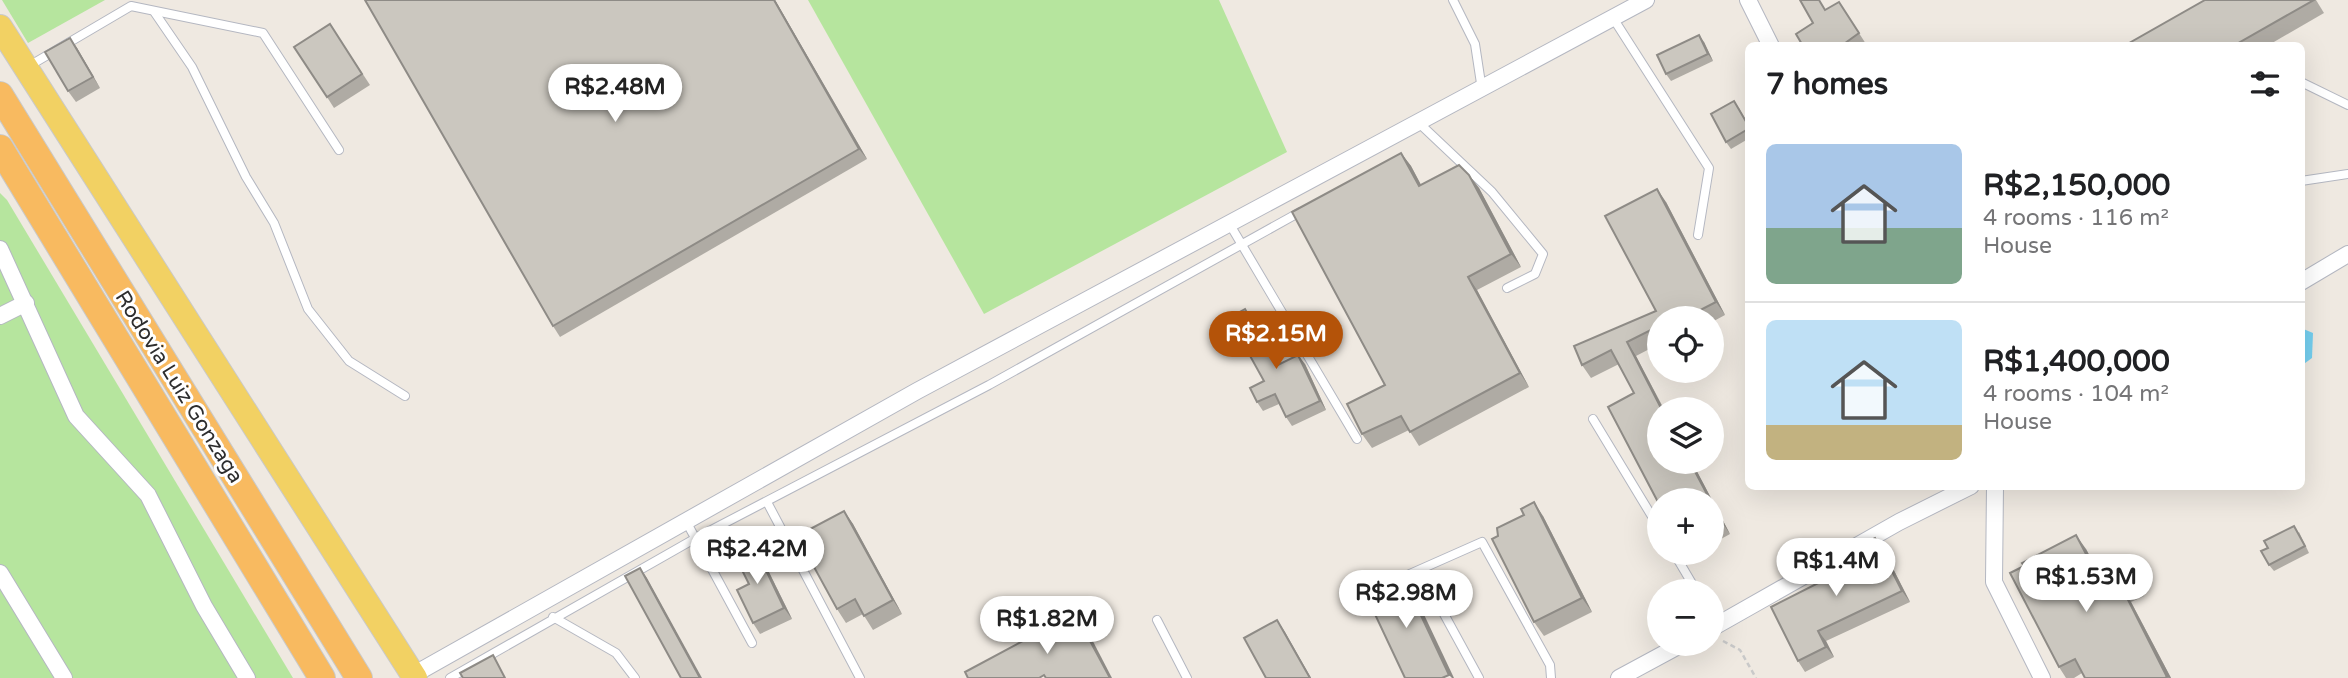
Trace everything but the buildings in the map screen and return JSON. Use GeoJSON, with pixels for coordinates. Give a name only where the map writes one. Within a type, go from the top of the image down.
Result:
{"type":"FeatureCollection","features":[{"type":"Feature","properties":{"kind":"highway","name":"Rodovia Luiz Gonzaga"},"geometry":{"type":"LineString","coordinates":[[0,95],[359,678]]}},
{"type":"Feature","properties":{"kind":"highway","name":"Rodovia Luiz Gonzaga"},"geometry":{"type":"LineString","coordinates":[[0,148],[322,678]]}},
{"type":"Feature","properties":{"kind":"main road"},"geometry":{"type":"LineString","coordinates":[[0,27],[414,677]]}},
{"type":"Feature","properties":{"kind":"street"},"geometry":{"type":"LineString","coordinates":[[414,677],[917,391],[1229,223],[1420,124],[1646,0]]}},
{"type":"Feature","properties":{"kind":"street"},"geometry":{"type":"LineString","coordinates":[[1748,0],[1769,42]]}},
{"type":"Feature","properties":{"kind":"street"},"geometry":{"type":"LineString","coordinates":[[0,249],[76,416],[148,495],[204,606],[247,678]]}},
{"type":"Feature","properties":{"kind":"street"},"geometry":{"type":"LineString","coordinates":[[2305,280],[2348,254]]}},
{"type":"Feature","properties":{"kind":"street"},"geometry":{"type":"LineString","coordinates":[[0,316],[26,303]]}},
{"type":"Feature","properties":{"kind":"street"},"geometry":{"type":"LineString","coordinates":[[1724,629],[1899,522],[1963,490]]}},
{"type":"Feature","properties":{"kind":"street"},"geometry":{"type":"LineString","coordinates":[[1995,490],[1994,582],[2042,678]]}},
{"type":"Feature","properties":{"kind":"street"},"geometry":{"type":"LineString","coordinates":[[0,573],[64,678]]}},
{"type":"Feature","properties":{"kind":"street"},"geometry":{"type":"LineString","coordinates":[[1619,678],[1660,656]]}},
{"type":"Feature","properties":{"kind":"lane"},"geometry":{"type":"LineString","coordinates":[[26,68],[141,0]]}},
{"type":"Feature","properties":{"kind":"lane"},"geometry":{"type":"LineString","coordinates":[[1453,0],[1475,44],[1482,90]]}},
{"type":"Feature","properties":{"kind":"lane"},"geometry":{"type":"LineString","coordinates":[[131,6],[263,33],[339,150]]}},
{"type":"Feature","properties":{"kind":"lane"},"geometry":{"type":"LineString","coordinates":[[155,13],[192,67],[246,177],[274,223],[307,309],[349,361],[405,396]]}},
{"type":"Feature","properties":{"kind":"lane"},"geometry":{"type":"LineString","coordinates":[[1613,18],[1709,168],[1698,235]]}},
{"type":"Feature","properties":{"kind":"lane"},"geometry":{"type":"LineString","coordinates":[[2305,84],[2348,105]]}},
{"type":"Feature","properties":{"kind":"lane"},"geometry":{"type":"LineString","coordinates":[[1420,124],[1492,192],[1543,254],[1535,274],[1507,288]]}},
{"type":"Feature","properties":{"kind":"lane"},"geometry":{"type":"LineString","coordinates":[[2305,180],[2348,174]]}},
{"type":"Feature","properties":{"kind":"lane"},"geometry":{"type":"LineString","coordinates":[[450,678],[696,538],[989,385],[1311,205]]}},
{"type":"Feature","properties":{"kind":"lane"},"geometry":{"type":"LineString","coordinates":[[1229,223],[1357,439]]}},
{"type":"Feature","properties":{"kind":"lane"},"geometry":{"type":"LineString","coordinates":[[1593,419],[1647,508]]}},
{"type":"Feature","properties":{"kind":"lane"},"geometry":{"type":"LineString","coordinates":[[767,502],[860,678]]}},
{"type":"Feature","properties":{"kind":"lane"},"geometry":{"type":"LineString","coordinates":[[687,523],[751,643]]}},
{"type":"Feature","properties":{"kind":"lane"},"geometry":{"type":"LineString","coordinates":[[1388,584],[1482,542],[1550,665],[1551,678]]}},
{"type":"Feature","properties":{"kind":"lane"},"geometry":{"type":"LineString","coordinates":[[1432,592],[1479,678]]}},
{"type":"Feature","properties":{"kind":"lane"},"geometry":{"type":"LineString","coordinates":[[553,617],[616,653],[635,678]]}},
{"type":"Feature","properties":{"kind":"lane"},"geometry":{"type":"LineString","coordinates":[[1157,620],[1187,678]]}},
{"type":"Feature","properties":{"kind":"path"},"geometry":{"type":"LineString","coordinates":[[1724,639],[1740,650],[1756,678]]}},
{"type":"Feature","properties":{"kind":"green space"},"geometry":{"type":"Polygon","coordinates":[[[2,0],[105,0],[28,43],[2,0]]]}},
{"type":"Feature","properties":{"kind":"green space"},"geometry":{"type":"Polygon","coordinates":[[[808,0],[1219,0],[1287,152],[984,314],[808,0]]]}},
{"type":"Feature","properties":{"kind":"green space"},"geometry":{"type":"Polygon","coordinates":[[[0,193],[7,200],[293,678],[0,678],[0,193]]]}},
{"type":"Feature","properties":{"kind":"water"},"geometry":{"type":"Polygon","coordinates":[[[2305,330],[2313,333],[2312,358],[2305,363],[2305,330]]]}}]}
